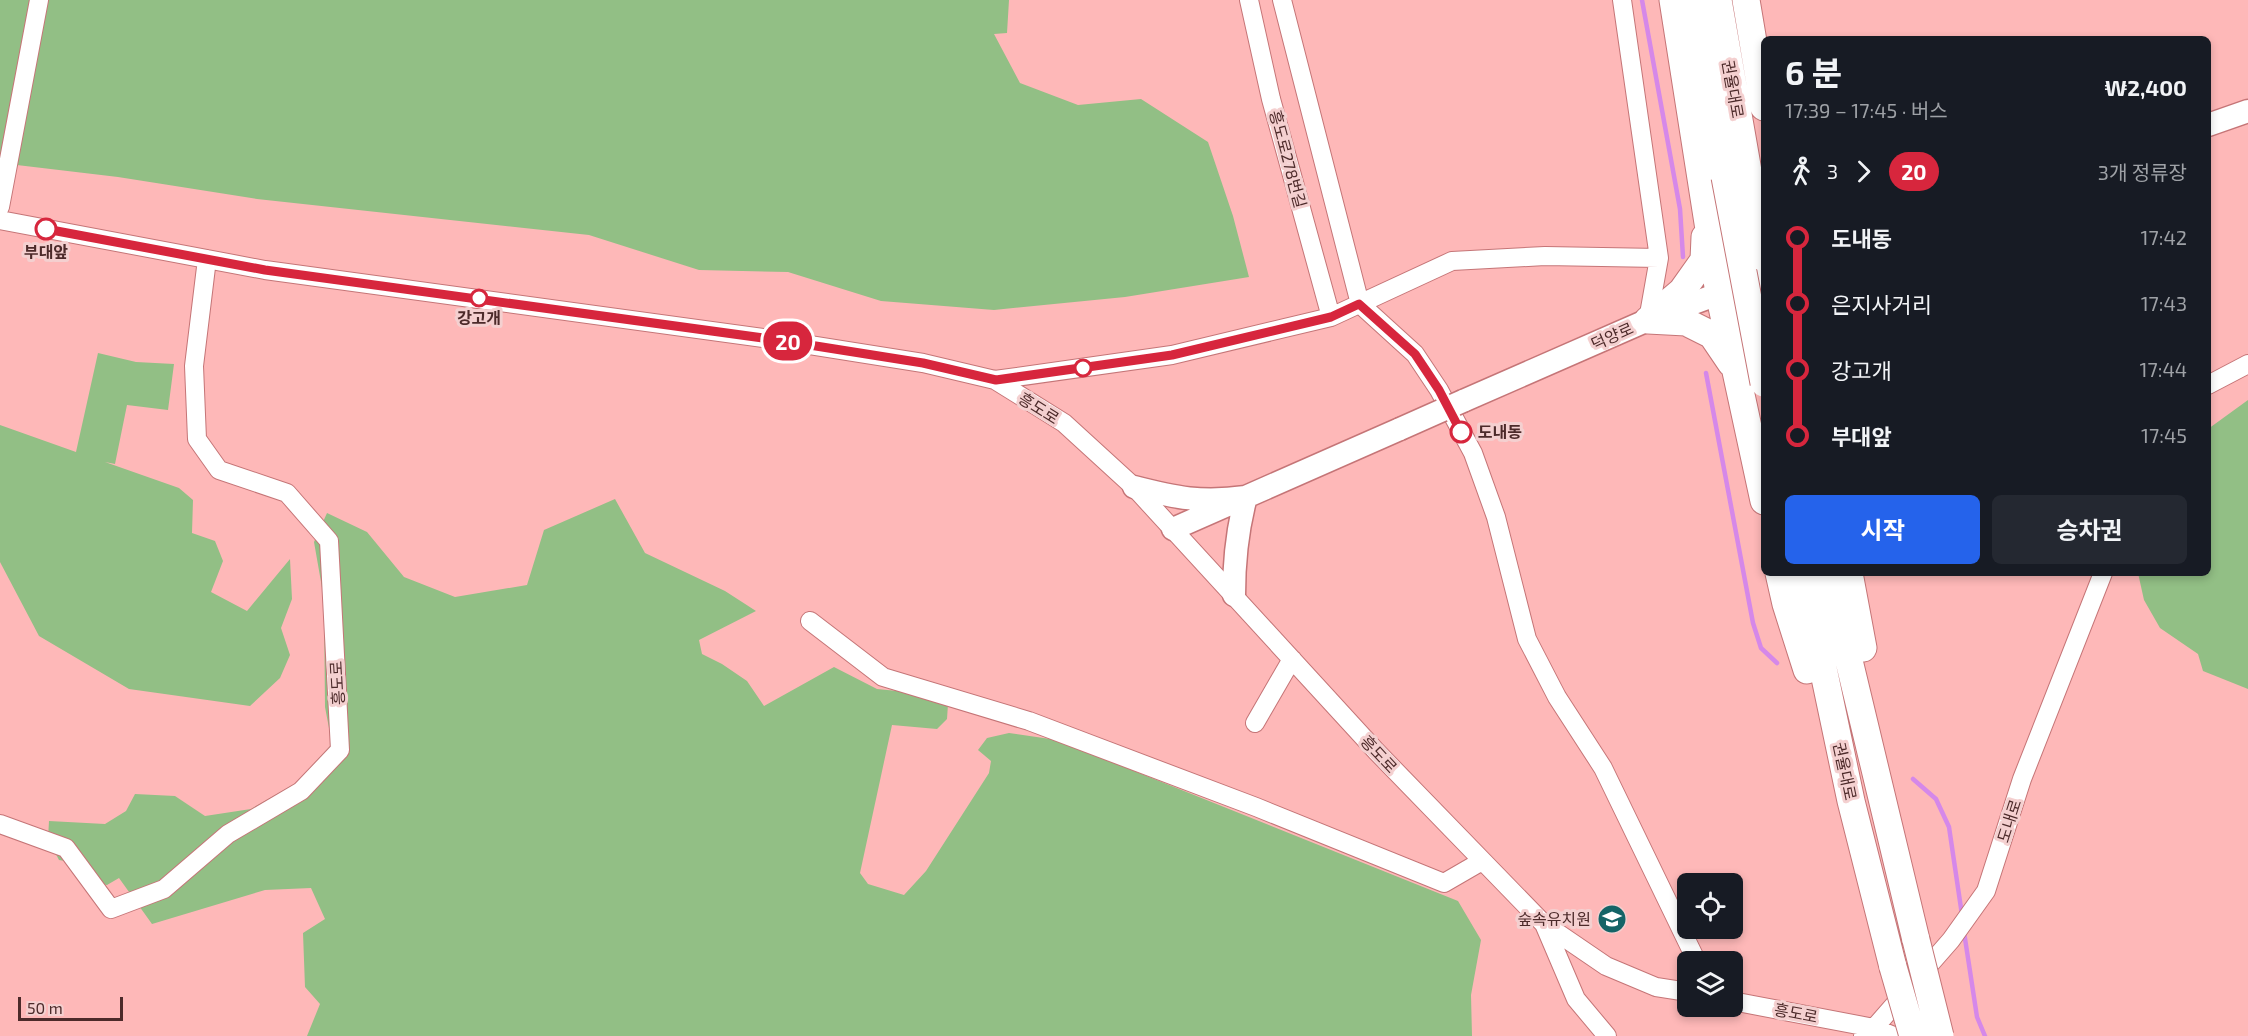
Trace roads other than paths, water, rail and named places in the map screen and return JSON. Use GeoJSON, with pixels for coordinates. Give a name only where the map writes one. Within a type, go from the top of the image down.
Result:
{"type":"FeatureCollection","features":[{"type":"Feature","properties":{"kind":"highway"},"geometry":{"type":"LineString","coordinates":[[1673,0],[1719,293],[1761,487]]}},
{"type":"Feature","properties":{"kind":"highway","name":"권율대로"},"geometry":{"type":"LineString","coordinates":[[1694,0],[1737,177]]}},
{"type":"Feature","properties":{"kind":"highway","name":"권율대로"},"geometry":{"type":"LineString","coordinates":[[1718,0],[1737,177]]}},
{"type":"Feature","properties":{"kind":"highway"},"geometry":{"type":"LineString","coordinates":[[1746,0],[1761,89]]}},
{"type":"Feature","properties":{"kind":"highway"},"geometry":{"type":"LineString","coordinates":[[1737,177],[1761,249]]}},
{"type":"Feature","properties":{"kind":"highway"},"geometry":{"type":"LineString","coordinates":[[1737,177],[1761,360]]}},
{"type":"Feature","properties":{"kind":"highway"},"geometry":{"type":"LineString","coordinates":[[1707,206],[1731,235],[1761,227]]}},
{"type":"Feature","properties":{"kind":"highway"},"geometry":{"type":"LineString","coordinates":[[1648,320],[1682,291],[1704,260],[1707,206]]}},
{"type":"Feature","properties":{"kind":"highway"},"geometry":{"type":"LineString","coordinates":[[1648,320],[1686,322],[1712,335],[1737,372]]}},
{"type":"Feature","properties":{"kind":"highway"},"geometry":{"type":"LineString","coordinates":[[1737,372],[1749,334],[1761,332]]}},
{"type":"Feature","properties":{"kind":"highway"},"geometry":{"type":"LineString","coordinates":[[1780,576],[1785,604],[1862,845]]}},
{"type":"Feature","properties":{"kind":"highway","name":"권율대로"},"geometry":{"type":"LineString","coordinates":[[1804,576],[1862,845],[1913,1036]]}},
{"type":"Feature","properties":{"kind":"highway","name":"권율대로"},"geometry":{"type":"LineString","coordinates":[[1829,576],[1940,1036]]}},
{"type":"Feature","properties":{"kind":"highway"},"geometry":{"type":"LineString","coordinates":[[1850,576],[1860,627],[1893,845]]}},
{"type":"Feature","properties":{"kind":"main road"},"geometry":{"type":"LineString","coordinates":[[2211,124],[2248,111]]}},
{"type":"Feature","properties":{"kind":"main road","name":"덕양로"},"geometry":{"type":"LineString","coordinates":[[1246,497],[1648,320],[1761,279]]}},
{"type":"Feature","properties":{"kind":"main road"},"geometry":{"type":"LineString","coordinates":[[1134,487],[1183,499],[1215,501],[1246,497]]}},
{"type":"Feature","properties":{"kind":"main road"},"geometry":{"type":"LineString","coordinates":[[1173,529],[1246,497]]}},
{"type":"Feature","properties":{"kind":"main road"},"geometry":{"type":"LineString","coordinates":[[1234,595],[1238,525],[1246,497]]}},
{"type":"Feature","properties":{"kind":"street"},"geometry":{"type":"LineString","coordinates":[[0,207],[39,0]]}},
{"type":"Feature","properties":{"kind":"street","name":"흥도로278번길"},"geometry":{"type":"LineString","coordinates":[[1249,0],[1271,99],[1331,317]]}},
{"type":"Feature","properties":{"kind":"street","name":"흥도로278번길"},"geometry":{"type":"LineString","coordinates":[[1282,0],[1359,304]]}},
{"type":"Feature","properties":{"kind":"street"},"geometry":{"type":"LineString","coordinates":[[1622,0],[1659,258],[1648,320]]}},
{"type":"Feature","properties":{"kind":"street","name":"흥도로"},"geometry":{"type":"LineString","coordinates":[[0,220],[265,270],[778,340],[923,363],[996,380],[1064,423],[1134,487],[1376,751],[1543,923],[1606,966],[1656,987],[1677,990]]}},
{"type":"Feature","properties":{"kind":"street"},"geometry":{"type":"LineString","coordinates":[[996,380],[1172,355],[1331,317],[1452,261],[1545,256],[1659,258]]}},
{"type":"Feature","properties":{"kind":"street","name":"흥도로"},"geometry":{"type":"LineString","coordinates":[[0,824],[66,848],[111,909],[164,889],[228,834],[301,791],[340,750],[329,541],[287,493],[219,470],[198,439],[194,366],[207,259]]}},
{"type":"Feature","properties":{"kind":"street"},"geometry":{"type":"LineString","coordinates":[[1359,304],[1415,354],[1439,390],[1473,453],[1496,517],[1527,639],[1557,697],[1603,768],[1692,951]]}},
{"type":"Feature","properties":{"kind":"street"},"geometry":{"type":"LineString","coordinates":[[2211,383],[2248,364]]}},
{"type":"Feature","properties":{"kind":"street","name":"도내로"},"geometry":{"type":"LineString","coordinates":[[1868,1032],[1951,940],[1986,891],[2022,779],[2102,576]]}},
{"type":"Feature","properties":{"kind":"street"},"geometry":{"type":"LineString","coordinates":[[810,621],[883,677],[1029,721],[1256,807],[1444,883],[1482,861]]}},
{"type":"Feature","properties":{"kind":"street"},"geometry":{"type":"LineString","coordinates":[[1255,723],[1292,659]]}},
{"type":"Feature","properties":{"kind":"street"},"geometry":{"type":"LineString","coordinates":[[1543,923],[1576,999],[1607,1036]]}},
{"type":"Feature","properties":{"kind":"street","name":"흥도로"},"geometry":{"type":"LineString","coordinates":[[1743,1004],[1894,1036]]}},
{"type":"Feature","properties":{"kind":"waterway"},"geometry":{"type":"LineString","coordinates":[[1642,0],[1680,209],[1683,257]]}},
{"type":"Feature","properties":{"kind":"waterway"},"geometry":{"type":"LineString","coordinates":[[1706,373],[1753,623],[1761,648],[1777,663]]}},
{"type":"Feature","properties":{"kind":"waterway"},"geometry":{"type":"LineString","coordinates":[[1913,779],[1936,799],[1949,827],[1962,915]]}},
{"type":"Feature","properties":{"kind":"waterway"},"geometry":{"type":"LineString","coordinates":[[1964,932],[1977,1017],[1985,1036]]}},
{"type":"Feature","properties":{"kind":"place","name":"부대앞"},"geometry":{"type":"Point","coordinates":[46,229]}},
{"type":"Feature","properties":{"kind":"place","name":"강고개"},"geometry":{"type":"Point","coordinates":[479,298]}},
{"type":"Feature","properties":{"kind":"place","name":"도내동"},"geometry":{"type":"Point","coordinates":[1461,432]}},
{"type":"Feature","properties":{"kind":"place","name":"숲속유치원"},"geometry":{"type":"Point","coordinates":[1612,919]}}]}
